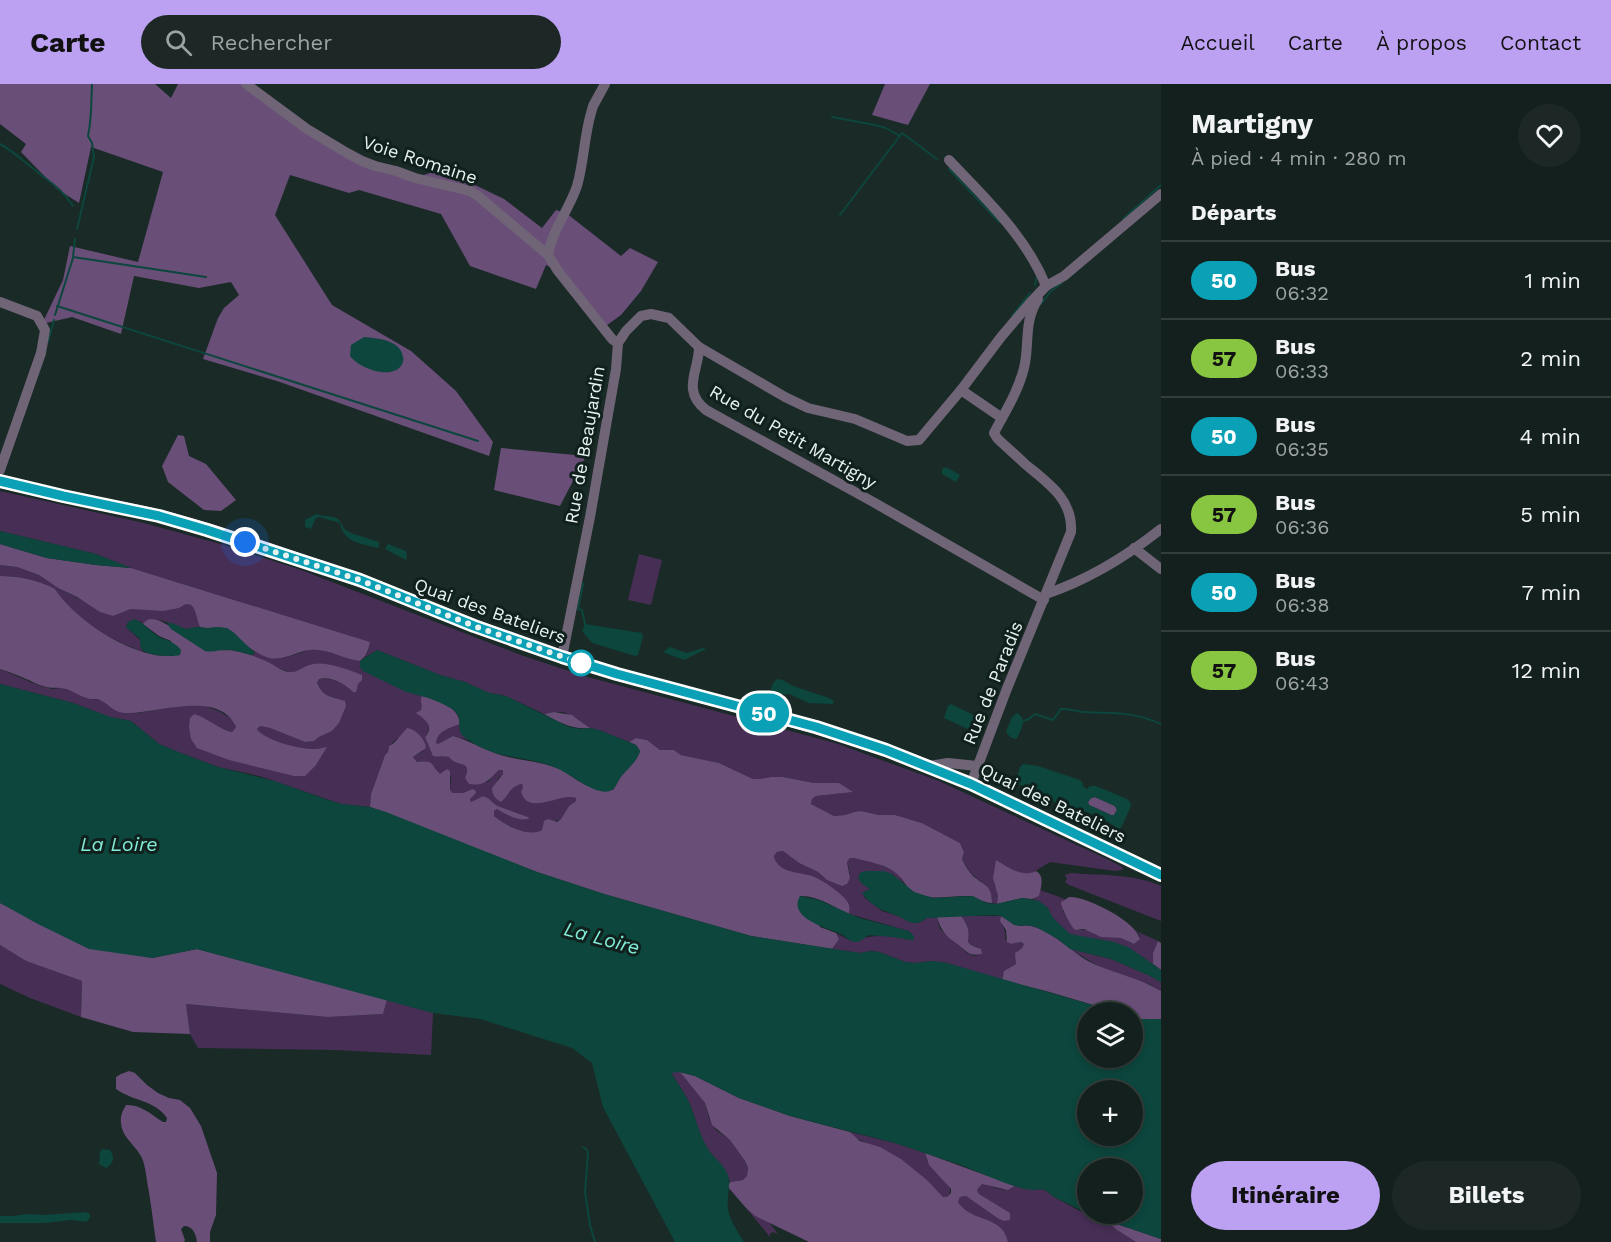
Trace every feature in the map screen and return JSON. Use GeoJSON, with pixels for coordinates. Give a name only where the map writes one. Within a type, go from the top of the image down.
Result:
{"type":"FeatureCollection","features":[{"type":"Feature","properties":{"kind":"main road","name":"Quai des Bateliers"},"geometry":{"type":"LineString","coordinates":[[0,481],[159,516],[207,530],[360,580],[474,626],[562,657],[816,727],[929,766],[971,784],[1161,875]]}},
{"type":"Feature","properties":{"kind":"street","name":"Voie Romaine"},"geometry":{"type":"LineString","coordinates":[[246,84],[307,129],[362,161],[478,195],[548,255],[607,333],[618,343]]}},
{"type":"Feature","properties":{"kind":"street"},"geometry":{"type":"LineString","coordinates":[[548,255],[554,235],[577,187],[591,113],[605,84]]}},
{"type":"Feature","properties":{"kind":"street"},"geometry":{"type":"LineString","coordinates":[[949,160],[1015,232],[1031,256],[1046,286]]}},
{"type":"Feature","properties":{"kind":"street"},"geometry":{"type":"LineString","coordinates":[[1045,597],[1071,532],[1067,507],[1054,488],[996,438],[994,433],[1014,397],[1025,365],[1027,335],[1033,308],[1046,286],[1064,276],[1161,194]]}},
{"type":"Feature","properties":{"kind":"street","name":"Rue du Petit Martigny"},"geometry":{"type":"LineString","coordinates":[[699,347],[797,403],[855,419],[907,441],[919,440],[1001,337],[1046,286]]}},
{"type":"Feature","properties":{"kind":"street"},"geometry":{"type":"LineString","coordinates":[[0,302],[37,316],[45,330],[41,353],[0,470]]}},
{"type":"Feature","properties":{"kind":"street","name":"Rue de Beaujardin"},"geometry":{"type":"LineString","coordinates":[[562,657],[590,517],[616,369],[618,343],[641,316],[651,314],[669,318],[699,347]]}},
{"type":"Feature","properties":{"kind":"street","name":"Rue du Petit Martigny"},"geometry":{"type":"LineString","coordinates":[[699,347],[692,380],[693,391],[696,401],[706,410],[1045,597]]}},
{"type":"Feature","properties":{"kind":"street"},"geometry":{"type":"LineString","coordinates":[[961,390],[1002,418]]}},
{"type":"Feature","properties":{"kind":"street"},"geometry":{"type":"LineString","coordinates":[[1045,597],[1072,586],[1161,529]]}},
{"type":"Feature","properties":{"kind":"street"},"geometry":{"type":"LineString","coordinates":[[1134,548],[1161,569]]}},
{"type":"Feature","properties":{"kind":"street","name":"Rue de Paradis"},"geometry":{"type":"LineString","coordinates":[[971,784],[1045,597]]}},
{"type":"Feature","properties":{"kind":"street"},"geometry":{"type":"LineString","coordinates":[[929,766],[948,763],[977,766]]}},
{"type":"Feature","properties":{"kind":"shaded area"},"geometry":{"type":"Polygon","coordinates":[[[0,84],[155,84],[171,98],[178,84],[246,84],[347,153],[415,178],[439,170],[452,174],[504,199],[542,228],[556,210],[566,213],[621,256],[630,248],[658,262],[641,291],[621,315],[603,328],[558,271],[546,265],[536,289],[470,266],[441,214],[359,190],[349,193],[290,175],[275,215],[332,305],[411,351],[456,391],[493,442],[489,456],[277,381],[203,359],[218,318],[224,308],[239,295],[231,282],[199,288],[134,276],[121,334],[72,317],[42,324],[63,280],[70,246],[138,262],[163,172],[91,147],[79,203],[57,189],[21,152],[26,144],[0,124],[0,84]]]}},
{"type":"Feature","properties":{"kind":"shaded area"},"geometry":{"type":"Polygon","coordinates":[[[885,84],[930,84],[908,125],[872,115],[885,84]]]}},
{"type":"Feature","properties":{"kind":"shaded area"},"geometry":{"type":"Polygon","coordinates":[[[178,435],[184,436],[189,456],[206,464],[236,500],[221,511],[204,510],[168,482],[162,466],[178,435]]]}},
{"type":"Feature","properties":{"kind":"shaded area"},"geometry":{"type":"Polygon","coordinates":[[[501,448],[586,456],[560,506],[494,490],[501,448]]]}},
{"type":"Feature","properties":{"kind":"shaded area"},"geometry":{"type":"Polygon","coordinates":[[[0,491],[144,523],[224,545],[301,570],[521,655],[584,676],[835,743],[939,781],[1109,860],[1122,867],[1123,870],[1115,871],[1050,862],[1032,873],[1019,873],[1011,869],[994,884],[998,898],[997,904],[992,903],[989,889],[965,865],[962,858],[964,852],[960,843],[922,823],[895,815],[879,815],[861,811],[834,816],[811,804],[812,799],[816,796],[852,792],[839,783],[814,783],[783,777],[753,779],[719,763],[681,755],[674,750],[660,750],[647,740],[636,738],[629,742],[590,728],[577,718],[563,712],[544,714],[506,696],[489,693],[377,650],[364,658],[368,652],[369,642],[131,568],[96,554],[0,531],[0,491]]]}},
{"type":"Feature","properties":{"kind":"shaded area"},"geometry":{"type":"Polygon","coordinates":[[[0,544],[47,558],[131,568],[370,642],[369,648],[360,661],[316,650],[280,658],[269,658],[251,649],[231,631],[223,628],[200,627],[191,605],[186,604],[163,611],[131,609],[113,616],[100,612],[39,575],[17,567],[0,565],[0,544]]]}},
{"type":"Feature","properties":{"kind":"shaded area"},"geometry":{"type":"Polygon","coordinates":[[[639,554],[662,560],[651,605],[628,600],[639,554]]]}},
{"type":"Feature","properties":{"kind":"shaded area"},"geometry":{"type":"Polygon","coordinates":[[[0,565],[17,567],[39,575],[58,588],[113,616],[131,609],[179,608],[186,604],[191,605],[200,627],[185,629],[152,619],[143,624],[140,621],[128,622],[126,627],[140,640],[144,652],[119,642],[95,628],[72,610],[55,589],[29,579],[0,576],[0,565]]]}},
{"type":"Feature","properties":{"kind":"shaded area"},"geometry":{"type":"Polygon","coordinates":[[[0,576],[29,579],[55,589],[73,610],[97,629],[138,650],[156,655],[174,656],[171,641],[159,636],[143,624],[152,619],[202,644],[220,650],[251,655],[285,671],[294,672],[318,663],[338,666],[362,675],[362,680],[356,692],[353,692],[338,681],[319,679],[317,683],[322,691],[328,696],[345,701],[346,706],[339,723],[332,731],[314,741],[305,742],[270,728],[260,726],[257,729],[267,737],[291,746],[312,749],[327,747],[316,765],[305,776],[294,776],[229,760],[197,748],[191,739],[190,718],[194,714],[232,732],[236,727],[228,715],[216,709],[185,706],[124,713],[114,710],[98,699],[86,698],[66,689],[41,685],[0,669],[0,576]]]}},
{"type":"Feature","properties":{"kind":"shaded area"},"geometry":{"type":"Polygon","coordinates":[[[309,650],[321,650],[360,661],[360,667],[401,689],[422,696],[421,710],[429,727],[425,737],[433,755],[449,757],[465,766],[467,770],[465,778],[488,782],[499,770],[504,770],[497,780],[507,793],[516,785],[522,784],[523,787],[571,796],[576,798],[576,801],[569,806],[561,819],[554,822],[548,819],[540,832],[529,833],[509,826],[494,816],[494,811],[497,809],[520,819],[528,819],[528,817],[498,806],[483,796],[471,802],[471,789],[463,793],[453,793],[450,790],[451,777],[444,772],[438,773],[430,763],[417,762],[413,757],[423,751],[399,737],[389,746],[385,755],[371,794],[370,807],[341,804],[259,776],[218,767],[178,752],[159,744],[131,721],[110,717],[73,703],[0,684],[0,669],[40,686],[52,689],[62,688],[85,698],[100,700],[138,713],[202,705],[227,716],[233,720],[236,727],[232,732],[190,718],[316,765],[326,748],[311,749],[290,746],[274,741],[257,729],[260,726],[270,728],[305,742],[314,741],[332,731],[339,723],[336,698],[323,692],[317,683],[319,679],[324,678],[352,686],[358,684],[312,664],[293,672],[278,668],[251,655],[255,653],[254,651],[269,657],[281,658],[309,650]]]}},
{"type":"Feature","properties":{"kind":"shaded area"},"geometry":{"type":"Polygon","coordinates":[[[422,696],[446,705],[459,718],[460,724],[441,733],[436,743],[453,736],[504,756],[558,768],[585,785],[593,787],[613,790],[639,754],[640,751],[636,745],[629,742],[636,738],[647,740],[660,750],[674,750],[681,755],[719,763],[753,779],[783,777],[814,783],[839,783],[853,792],[816,796],[812,799],[811,804],[834,816],[861,811],[879,815],[895,815],[922,823],[960,843],[964,852],[962,859],[964,863],[973,876],[989,889],[992,903],[969,896],[928,897],[921,895],[906,886],[900,877],[889,868],[854,858],[850,858],[847,862],[850,878],[847,884],[842,886],[827,880],[783,851],[777,852],[774,856],[776,862],[784,869],[816,878],[833,888],[847,901],[849,914],[819,899],[800,896],[820,927],[836,933],[839,939],[832,949],[751,936],[604,894],[537,872],[370,807],[371,794],[389,746],[407,728],[417,732],[426,748],[413,757],[417,762],[430,762],[440,774],[447,769],[450,771],[450,790],[453,793],[463,793],[475,790],[476,793],[470,799],[471,802],[483,796],[498,806],[528,817],[529,819],[520,819],[497,809],[494,811],[494,816],[517,829],[530,832],[542,830],[544,821],[548,819],[557,822],[569,806],[576,801],[576,798],[569,797],[531,803],[521,792],[522,784],[512,789],[501,802],[494,796],[492,788],[503,774],[503,770],[499,770],[483,783],[469,784],[465,778],[467,770],[465,766],[449,757],[433,756],[425,737],[429,727],[416,713],[421,710],[422,696]]]}},
{"type":"Feature","properties":{"kind":"shaded area"},"geometry":{"type":"Polygon","coordinates":[[[554,712],[572,715],[590,728],[571,727],[544,714],[554,712]]]}},
{"type":"Feature","properties":{"kind":"shaded area"},"geometry":{"type":"Polygon","coordinates":[[[460,724],[462,734],[469,740],[453,736],[438,744],[435,743],[441,733],[460,724]]]}},
{"type":"Feature","properties":{"kind":"shaded area"},"geometry":{"type":"Polygon","coordinates":[[[1095,797],[1115,806],[1117,810],[1114,815],[1089,805],[1091,798],[1095,797]]]}},
{"type":"Feature","properties":{"kind":"shaded area"},"geometry":{"type":"Polygon","coordinates":[[[783,851],[799,863],[842,886],[850,874],[847,862],[850,858],[862,859],[891,869],[900,877],[905,886],[888,874],[867,871],[861,883],[870,889],[863,893],[865,898],[882,911],[913,923],[937,917],[940,929],[967,953],[975,956],[982,954],[978,947],[968,942],[968,928],[961,916],[1001,916],[1005,939],[1011,944],[1021,942],[1024,944],[1017,951],[1016,964],[1004,972],[1002,980],[947,963],[905,962],[879,952],[860,953],[832,949],[839,939],[836,933],[851,941],[881,936],[911,940],[909,931],[849,914],[849,905],[805,875],[791,872],[777,865],[774,856],[777,852],[783,851]]]}},
{"type":"Feature","properties":{"kind":"shaded area"},"geometry":{"type":"Polygon","coordinates":[[[996,860],[1020,872],[1036,871],[1039,873],[1042,882],[1039,896],[997,904],[998,896],[993,878],[996,860]]]}},
{"type":"Feature","properties":{"kind":"shaded area"},"geometry":{"type":"Polygon","coordinates":[[[1070,873],[1129,877],[1161,886],[1161,921],[1069,885],[1065,882],[1067,879],[1065,875],[1070,873]]]}},
{"type":"Feature","properties":{"kind":"shaded area"},"geometry":{"type":"Polygon","coordinates":[[[1040,890],[1065,899],[1063,900],[1063,912],[1079,930],[1121,938],[1134,944],[1140,938],[1136,931],[1158,941],[1153,953],[1153,964],[1117,944],[1069,934],[1059,926],[1043,905],[1032,899],[1040,893],[1040,890]]]}},
{"type":"Feature","properties":{"kind":"shaded area"},"geometry":{"type":"Polygon","coordinates":[[[1069,897],[1087,901],[1109,911],[1130,925],[1140,939],[1134,944],[1121,938],[1101,937],[1084,929],[1075,930],[1061,905],[1061,902],[1069,897]]]}},
{"type":"Feature","properties":{"kind":"shaded area"},"geometry":{"type":"Polygon","coordinates":[[[0,903],[152,958],[197,949],[387,1000],[383,1014],[328,1017],[186,1004],[190,1034],[133,1032],[81,1017],[82,981],[26,961],[0,945],[0,903]]]}},
{"type":"Feature","properties":{"kind":"shaded area"},"geometry":{"type":"Polygon","coordinates":[[[961,916],[968,928],[968,942],[981,949],[982,954],[968,953],[942,930],[937,917],[961,916]]]}},
{"type":"Feature","properties":{"kind":"shaded area"},"geometry":{"type":"Polygon","coordinates":[[[1001,916],[1020,926],[1037,928],[1088,961],[1161,991],[1161,1019],[1143,1019],[1143,1002],[1083,1002],[1002,980],[1004,971],[1016,964],[1015,953],[1024,944],[1007,942],[1006,930],[1000,921],[1001,916]]]}},
{"type":"Feature","properties":{"kind":"shaded area"},"geometry":{"type":"Polygon","coordinates":[[[1158,941],[1161,943],[1161,970],[1153,964],[1153,953],[1158,941]]]}},
{"type":"Feature","properties":{"kind":"shaded area"},"geometry":{"type":"Polygon","coordinates":[[[0,945],[26,961],[82,981],[81,1017],[0,984],[0,945]]]}},
{"type":"Feature","properties":{"kind":"shaded area"},"geometry":{"type":"Polygon","coordinates":[[[1070,949],[1111,959],[1148,975],[1161,982],[1161,991],[1151,985],[1100,967],[1070,949]]]}},
{"type":"Feature","properties":{"kind":"shaded area"},"geometry":{"type":"Polygon","coordinates":[[[387,1000],[433,1013],[431,1055],[335,1050],[198,1048],[190,1034],[186,1004],[328,1017],[383,1014],[387,1000]]]}},
{"type":"Feature","properties":{"kind":"shaded area"},"geometry":{"type":"Polygon","coordinates":[[[129,1071],[135,1073],[158,1093],[180,1100],[190,1108],[201,1126],[217,1173],[216,1215],[210,1232],[210,1242],[197,1242],[194,1231],[184,1226],[181,1229],[184,1242],[156,1242],[144,1164],[124,1133],[121,1118],[126,1105],[131,1105],[141,1108],[163,1122],[166,1122],[167,1118],[150,1104],[116,1089],[116,1077],[129,1071]]]}},
{"type":"Feature","properties":{"kind":"shaded area"},"geometry":{"type":"Polygon","coordinates":[[[671,1072],[680,1072],[705,1103],[709,1118],[716,1130],[730,1140],[745,1161],[748,1168],[747,1176],[743,1180],[730,1182],[707,1148],[688,1100],[671,1072]]]}},
{"type":"Feature","properties":{"kind":"shaded area"},"geometry":{"type":"Polygon","coordinates":[[[680,1072],[695,1076],[739,1098],[790,1116],[850,1132],[860,1141],[880,1147],[901,1159],[927,1180],[943,1197],[951,1193],[951,1189],[929,1165],[925,1153],[1015,1186],[1008,1190],[982,1184],[977,1190],[979,1194],[1010,1213],[1010,1220],[999,1219],[966,1196],[960,1197],[958,1202],[964,1209],[1000,1227],[1008,1242],[809,1242],[755,1216],[728,1187],[730,1182],[743,1180],[747,1176],[748,1168],[745,1161],[730,1140],[712,1125],[705,1103],[680,1072]]]}},
{"type":"Feature","properties":{"kind":"shaded area"},"geometry":{"type":"Polygon","coordinates":[[[850,1132],[925,1153],[927,1161],[949,1187],[947,1197],[943,1197],[900,1159],[860,1140],[850,1132]]]}},
{"type":"Feature","properties":{"kind":"shaded area"},"geometry":{"type":"Polygon","coordinates":[[[982,1184],[1003,1189],[1015,1186],[1045,1190],[1077,1209],[1077,1224],[1110,1224],[1136,1242],[1008,1242],[1005,1234],[994,1223],[964,1209],[958,1202],[960,1197],[966,1196],[1009,1213],[979,1194],[977,1190],[982,1184]]]}},
{"type":"Feature","properties":{"kind":"shaded area"},"geometry":{"type":"Polygon","coordinates":[[[746,1208],[755,1216],[769,1222],[778,1234],[773,1232],[770,1237],[746,1208]]]}},
{"type":"Feature","properties":{"kind":"shaded area"},"geometry":{"type":"Polygon","coordinates":[[[1110,1224],[1117,1224],[1161,1239],[1161,1242],[1136,1242],[1110,1224]]]}},
{"type":"Feature","properties":{"kind":"water"},"geometry":{"type":"Polygon","coordinates":[[[364,337],[393,343],[401,351],[403,362],[401,366],[390,372],[382,372],[360,365],[350,356],[351,345],[364,337]]]}},
{"type":"Feature","properties":{"kind":"water"},"geometry":{"type":"Polygon","coordinates":[[[946,467],[960,475],[956,482],[942,474],[942,469],[946,467]]]}},
{"type":"Feature","properties":{"kind":"water"},"geometry":{"type":"Polygon","coordinates":[[[316,514],[336,518],[342,524],[344,529],[351,533],[379,542],[378,548],[349,538],[340,523],[319,517],[316,518],[311,529],[305,527],[305,520],[316,514]]]}},
{"type":"Feature","properties":{"kind":"water"},"geometry":{"type":"Polygon","coordinates":[[[0,531],[96,554],[131,568],[47,558],[0,544],[0,531]]]}},
{"type":"Feature","properties":{"kind":"water"},"geometry":{"type":"Polygon","coordinates":[[[388,544],[406,551],[406,560],[385,549],[388,544]]]}},
{"type":"Feature","properties":{"kind":"water"},"geometry":{"type":"Polygon","coordinates":[[[134,619],[159,637],[176,645],[181,650],[180,655],[160,655],[144,651],[140,639],[126,627],[128,622],[134,619]]]}},
{"type":"Feature","properties":{"kind":"water"},"geometry":{"type":"Polygon","coordinates":[[[167,623],[186,629],[227,628],[255,653],[251,655],[231,650],[205,651],[171,629],[167,623]]]}},
{"type":"Feature","properties":{"kind":"water"},"geometry":{"type":"Polygon","coordinates":[[[585,624],[642,633],[638,655],[592,643],[582,631],[585,624]]]}},
{"type":"Feature","properties":{"kind":"water"},"geometry":{"type":"Polygon","coordinates":[[[670,647],[687,653],[706,649],[684,660],[665,653],[664,651],[670,647]]]}},
{"type":"Feature","properties":{"kind":"water"},"geometry":{"type":"Polygon","coordinates":[[[377,650],[489,693],[506,696],[569,727],[599,730],[636,745],[640,751],[636,760],[614,788],[604,792],[545,764],[490,751],[462,735],[459,717],[454,710],[429,698],[406,692],[363,671],[360,661],[377,650]]]}},
{"type":"Feature","properties":{"kind":"water"},"geometry":{"type":"Polygon","coordinates":[[[778,679],[829,698],[834,702],[832,704],[809,703],[789,694],[776,695],[771,689],[773,683],[778,679]]]}},
{"type":"Feature","properties":{"kind":"water","name":"La Loire"},"geometry":{"type":"Polygon","coordinates":[[[0,684],[73,703],[110,717],[131,721],[159,744],[218,767],[274,781],[341,804],[370,807],[386,812],[537,872],[604,894],[751,936],[860,953],[879,952],[905,962],[947,963],[1082,1002],[1077,1002],[1077,1068],[1143,1068],[1143,1019],[1161,1019],[1161,1239],[1117,1224],[1143,1224],[1143,1158],[1077,1158],[1077,1208],[1045,1190],[1024,1189],[895,1143],[790,1116],[739,1098],[695,1076],[680,1072],[671,1073],[688,1100],[707,1147],[727,1173],[729,1213],[744,1242],[675,1242],[603,1107],[592,1063],[572,1048],[480,1019],[433,1013],[197,949],[152,958],[89,949],[0,903],[0,684]]]}},
{"type":"Feature","properties":{"kind":"water"},"geometry":{"type":"Polygon","coordinates":[[[951,704],[977,717],[978,720],[972,731],[944,718],[951,704]]]}},
{"type":"Feature","properties":{"kind":"water"},"geometry":{"type":"Polygon","coordinates":[[[1017,713],[1022,718],[1023,724],[1015,739],[1006,732],[1012,717],[1017,713]]]}},
{"type":"Feature","properties":{"kind":"water"},"geometry":{"type":"Polygon","coordinates":[[[1023,764],[1038,766],[1080,780],[1087,789],[1090,786],[1096,786],[1127,799],[1131,806],[1121,828],[1118,829],[1095,815],[1052,801],[1018,784],[1016,780],[1023,764]],[[1095,797],[1088,802],[1089,805],[1111,815],[1114,815],[1117,810],[1115,806],[1095,797]]]}},
{"type":"Feature","properties":{"kind":"water"},"geometry":{"type":"Polygon","coordinates":[[[884,871],[892,874],[914,892],[933,898],[973,896],[986,903],[996,904],[1022,898],[1039,901],[1070,934],[1114,942],[1130,948],[1161,970],[1161,982],[1111,959],[1070,949],[1058,939],[1036,927],[1014,925],[1001,916],[927,918],[918,923],[910,922],[880,908],[866,898],[862,893],[870,889],[861,883],[858,877],[861,872],[884,871]]]}},
{"type":"Feature","properties":{"kind":"water"},"geometry":{"type":"Polygon","coordinates":[[[800,896],[819,900],[859,918],[909,931],[914,936],[914,940],[868,935],[856,942],[849,940],[804,917],[799,911],[800,896]]]}},
{"type":"Feature","properties":{"kind":"water"},"geometry":{"type":"Polygon","coordinates":[[[102,1149],[110,1150],[113,1155],[111,1164],[106,1168],[99,1164],[102,1149]]]}},
{"type":"Feature","properties":{"kind":"water"},"geometry":{"type":"Polygon","coordinates":[[[85,1212],[90,1214],[86,1222],[71,1220],[44,1223],[0,1223],[0,1216],[85,1212]]]}},
{"type":"Feature","properties":{"kind":"waterway"},"geometry":{"type":"LineString","coordinates":[[77,229],[94,157],[92,143],[88,136],[92,84]]}},
{"type":"Feature","properties":{"kind":"waterway"},"geometry":{"type":"LineString","coordinates":[[832,117],[886,128],[900,136]]}},
{"type":"Feature","properties":{"kind":"waterway"},"geometry":{"type":"LineString","coordinates":[[840,215],[902,133],[937,159]]}},
{"type":"Feature","properties":{"kind":"waterway"},"geometry":{"type":"LineString","coordinates":[[0,144],[56,186],[73,206]]}},
{"type":"Feature","properties":{"kind":"waterway"},"geometry":{"type":"LineString","coordinates":[[949,169],[999,222]]}},
{"type":"Feature","properties":{"kind":"waterway"},"geometry":{"type":"LineString","coordinates":[[1123,219],[1161,185]]}},
{"type":"Feature","properties":{"kind":"waterway"},"geometry":{"type":"LineString","coordinates":[[75,239],[73,257],[206,277]]}},
{"type":"Feature","properties":{"kind":"waterway"},"geometry":{"type":"LineString","coordinates":[[55,315],[73,258]]}},
{"type":"Feature","properties":{"kind":"waterway"},"geometry":{"type":"LineString","coordinates":[[1035,285],[1037,276]]}},
{"type":"Feature","properties":{"kind":"waterway"},"geometry":{"type":"LineString","coordinates":[[1041,304],[1051,291],[1062,283]]}},
{"type":"Feature","properties":{"kind":"waterway"},"geometry":{"type":"LineString","coordinates":[[1012,316],[1030,293]]}},
{"type":"Feature","properties":{"kind":"waterway"},"geometry":{"type":"LineString","coordinates":[[57,306],[478,441]]}},
{"type":"Feature","properties":{"kind":"waterway"},"geometry":{"type":"LineString","coordinates":[[48,342],[54,320]]}},
{"type":"Feature","properties":{"kind":"waterway"},"geometry":{"type":"LineString","coordinates":[[581,582],[583,584],[578,609],[582,610],[585,624]]}},
{"type":"Feature","properties":{"kind":"waterway"},"geometry":{"type":"LineString","coordinates":[[1023,721],[1035,714],[1053,720],[1061,709],[1064,709],[1132,715],[1161,724]]}},
{"type":"Feature","properties":{"kind":"waterway"},"geometry":{"type":"LineString","coordinates":[[583,1147],[588,1153],[585,1192],[595,1242]]}},
{"type":"Feature","properties":{"kind":"bus line","name":"50"},"geometry":{"type":"LineString","coordinates":[[0,481],[159,516],[207,530],[360,580],[474,626],[562,657],[816,727],[886,750],[971,784],[1161,875]]}},
{"type":"Feature","properties":{"kind":"route"},"geometry":{"type":"LineString","coordinates":[[245,542],[360,580],[474,626],[581,663]]}}]}
